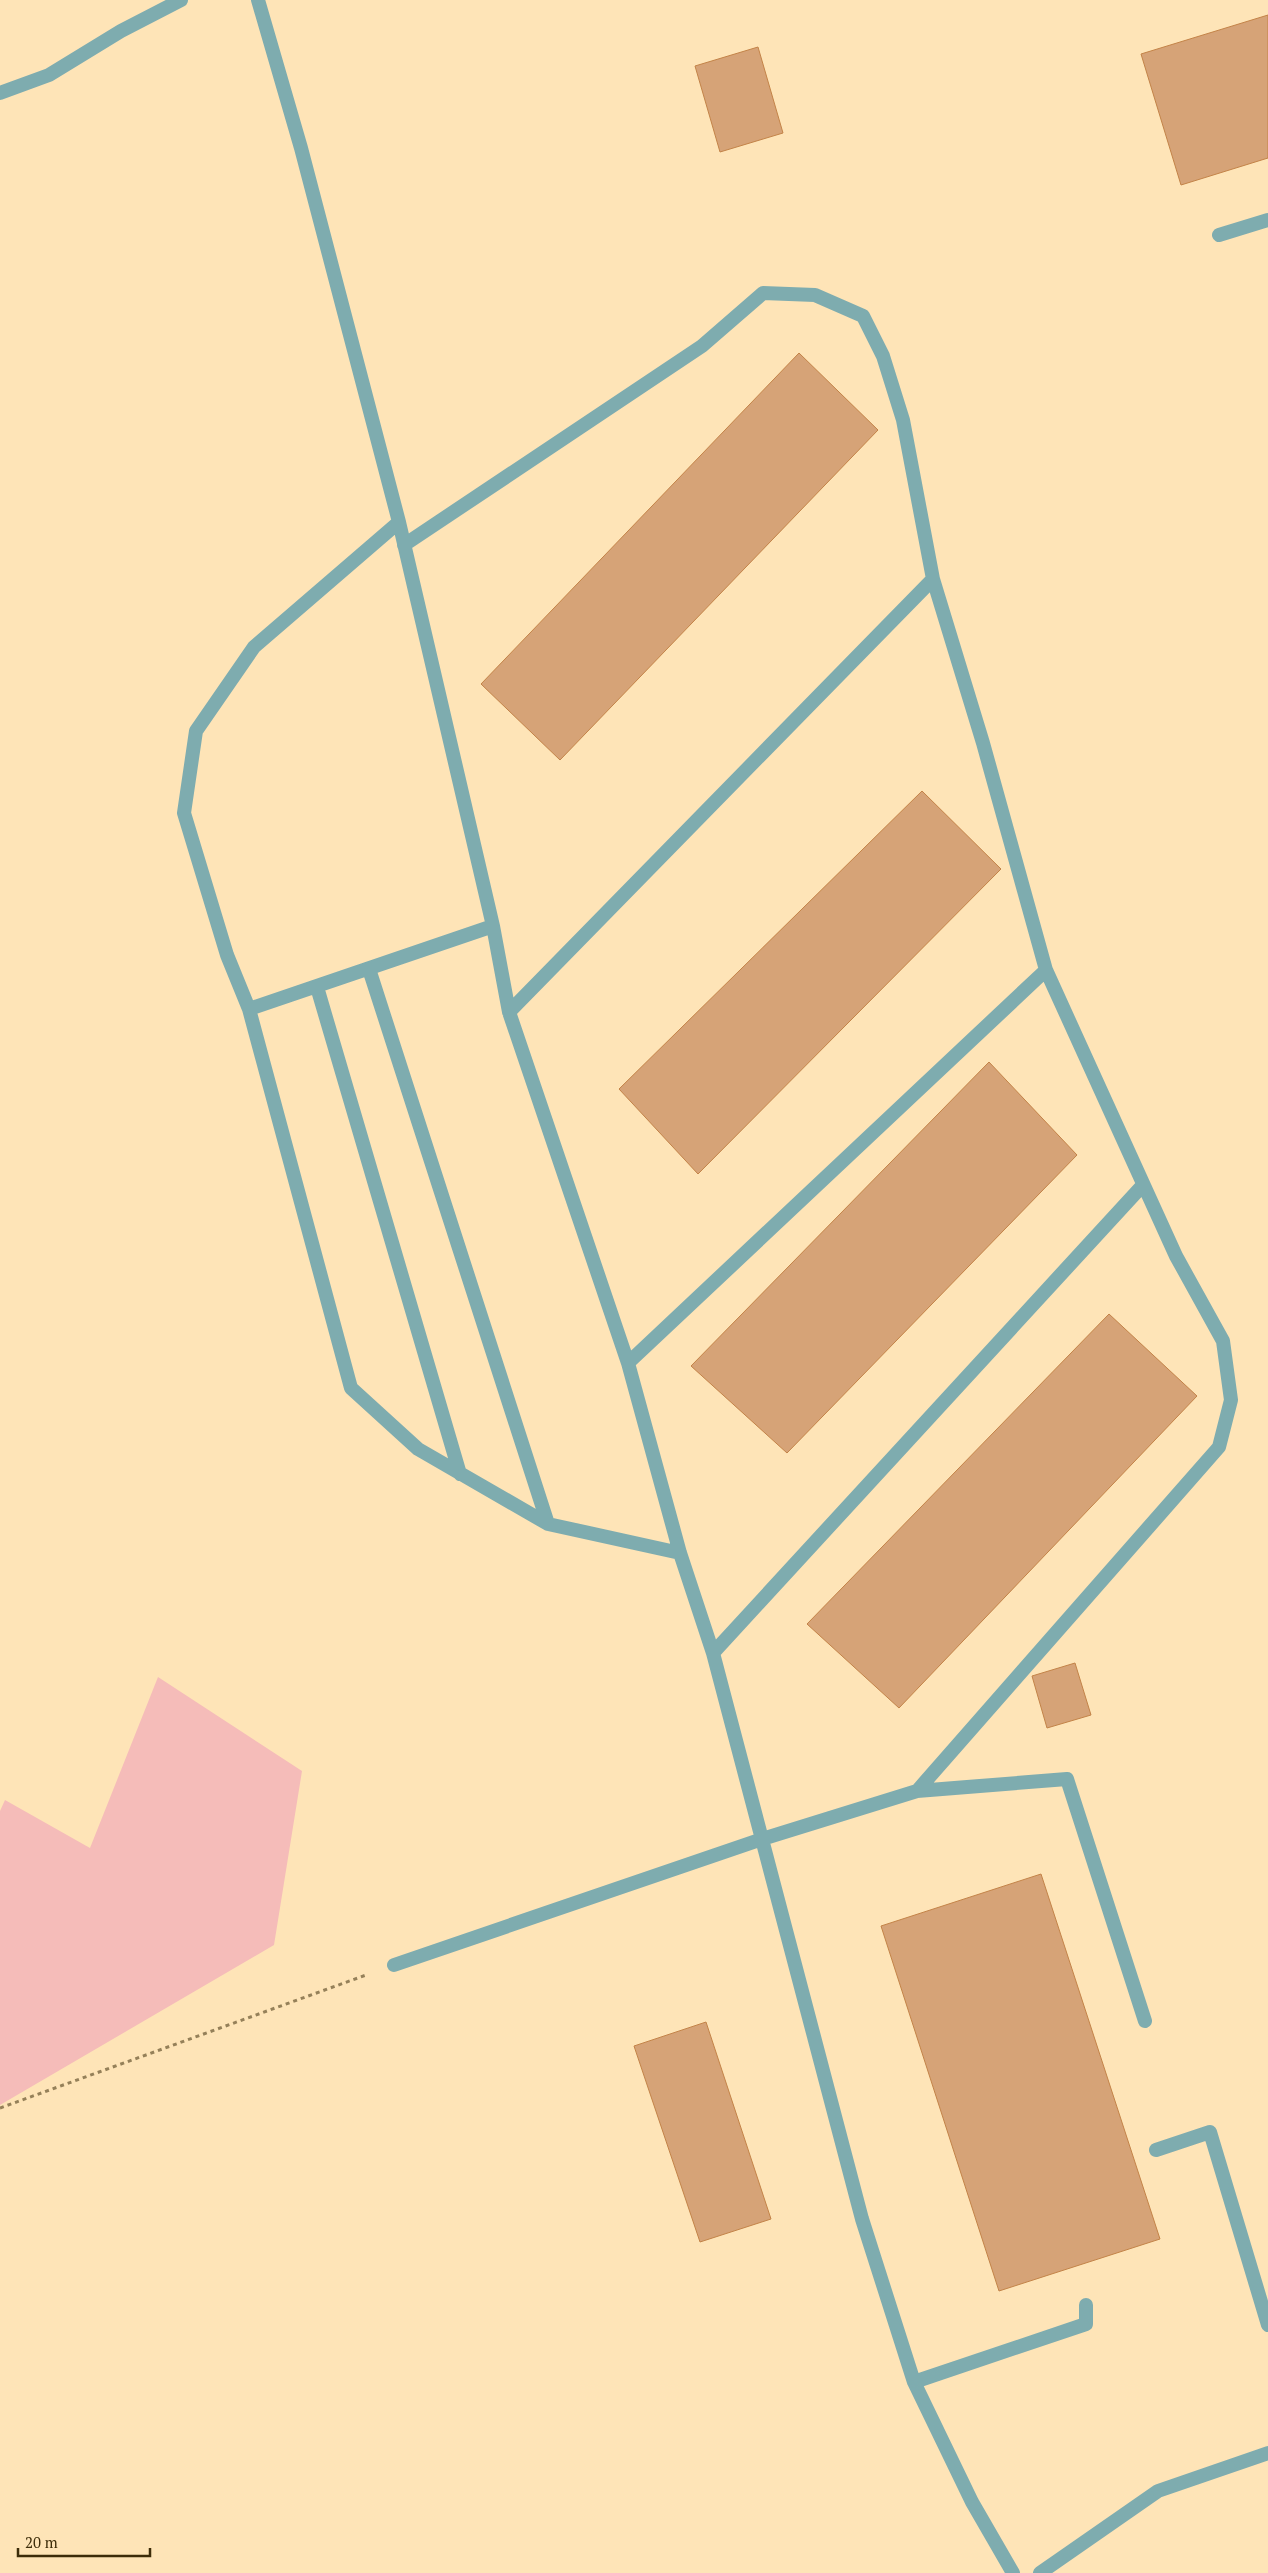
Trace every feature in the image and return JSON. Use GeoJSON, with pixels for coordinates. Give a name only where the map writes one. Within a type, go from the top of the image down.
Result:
{"type":"FeatureCollection","features":[{"type":"Feature","properties":{"kind":"street"},"geometry":{"type":"LineString","coordinates":[[0,93],[48,75],[121,31],[181,0]]}},
{"type":"Feature","properties":{"kind":"street"},"geometry":{"type":"LineString","coordinates":[[258,0],[301,148],[399,522],[493,926],[508,1012],[628,1363],[680,1552],[713,1653],[862,2219],[914,2382],[972,2502],[1013,2573]]}},
{"type":"Feature","properties":{"kind":"street"},"geometry":{"type":"LineString","coordinates":[[1219,234],[1268,220]]}},
{"type":"Feature","properties":{"kind":"street"},"geometry":{"type":"LineString","coordinates":[[404,545],[702,346],[763,292],[815,295],[863,316],[883,356],[904,420],[933,579],[983,743],[1046,970],[1176,1256],[1223,1341],[1232,1400],[1220,1447],[917,1791]]}},
{"type":"Feature","properties":{"kind":"street"},"geometry":{"type":"LineString","coordinates":[[399,522],[254,647],[196,731],[184,813],[227,955],[249,1009],[351,1388],[418,1449],[548,1524],[680,1552]]}},
{"type":"Feature","properties":{"kind":"street"},"geometry":{"type":"LineString","coordinates":[[508,1012],[933,579]]}},
{"type":"Feature","properties":{"kind":"street"},"geometry":{"type":"LineString","coordinates":[[249,1009],[493,926]]}},
{"type":"Feature","properties":{"kind":"street"},"geometry":{"type":"LineString","coordinates":[[369,969],[548,1524]]}},
{"type":"Feature","properties":{"kind":"street"},"geometry":{"type":"LineString","coordinates":[[628,1363],[1046,970]]}},
{"type":"Feature","properties":{"kind":"street"},"geometry":{"type":"LineString","coordinates":[[317,987],[460,1474]]}},
{"type":"Feature","properties":{"kind":"street"},"geometry":{"type":"LineString","coordinates":[[713,1653],[1143,1184]]}},
{"type":"Feature","properties":{"kind":"street"},"geometry":{"type":"LineString","coordinates":[[394,1965],[762,1839],[917,1791],[1067,1779],[1145,2021]]}},
{"type":"Feature","properties":{"kind":"street"},"geometry":{"type":"LineString","coordinates":[[1156,2150],[1210,2132],[1268,2325]]}},
{"type":"Feature","properties":{"kind":"street"},"geometry":{"type":"LineString","coordinates":[[914,2382],[1086,2324],[1086,2305]]}},
{"type":"Feature","properties":{"kind":"street"},"geometry":{"type":"LineString","coordinates":[[1040,2573],[1158,2491],[1268,2453]]}},
{"type":"Feature","properties":{"kind":"path"},"geometry":{"type":"LineString","coordinates":[[0,2108],[394,1965]]}},
{"type":"Feature","properties":{"kind":"shaded area"},"geometry":{"type":"Polygon","coordinates":[[[158,1677],[302,1771],[274,1945],[0,2105],[0,1811],[5,1800],[90,1848],[158,1677]]]}},
{"type":"Feature","properties":{"kind":"building"},"geometry":{"type":"Polygon","coordinates":[[[1268,15],[1268,158],[1181,185],[1141,54],[1268,15]]]}},
{"type":"Feature","properties":{"kind":"building"},"geometry":{"type":"Polygon","coordinates":[[[758,47],[783,133],[720,152],[695,66],[758,47]]]}},
{"type":"Feature","properties":{"kind":"building"},"geometry":{"type":"Polygon","coordinates":[[[799,353],[878,430],[560,760],[481,684],[799,353]]]}},
{"type":"Feature","properties":{"kind":"building"},"geometry":{"type":"Polygon","coordinates":[[[922,791],[1001,869],[698,1174],[619,1089],[922,791]]]}},
{"type":"Feature","properties":{"kind":"building"},"geometry":{"type":"Polygon","coordinates":[[[989,1062],[1077,1155],[787,1453],[691,1366],[989,1062]]]}},
{"type":"Feature","properties":{"kind":"building"},"geometry":{"type":"Polygon","coordinates":[[[1109,1314],[1197,1396],[899,1708],[807,1624],[1109,1314]]]}},
{"type":"Feature","properties":{"kind":"building"},"geometry":{"type":"Polygon","coordinates":[[[1075,1663],[1091,1715],[1047,1728],[1032,1676],[1075,1663]]]}},
{"type":"Feature","properties":{"kind":"building"},"geometry":{"type":"Polygon","coordinates":[[[1041,1874],[1160,2239],[999,2291],[881,1926],[1041,1874]]]}},
{"type":"Feature","properties":{"kind":"building"},"geometry":{"type":"Polygon","coordinates":[[[706,2022],[771,2219],[700,2242],[634,2046],[706,2022]]]}}]}
